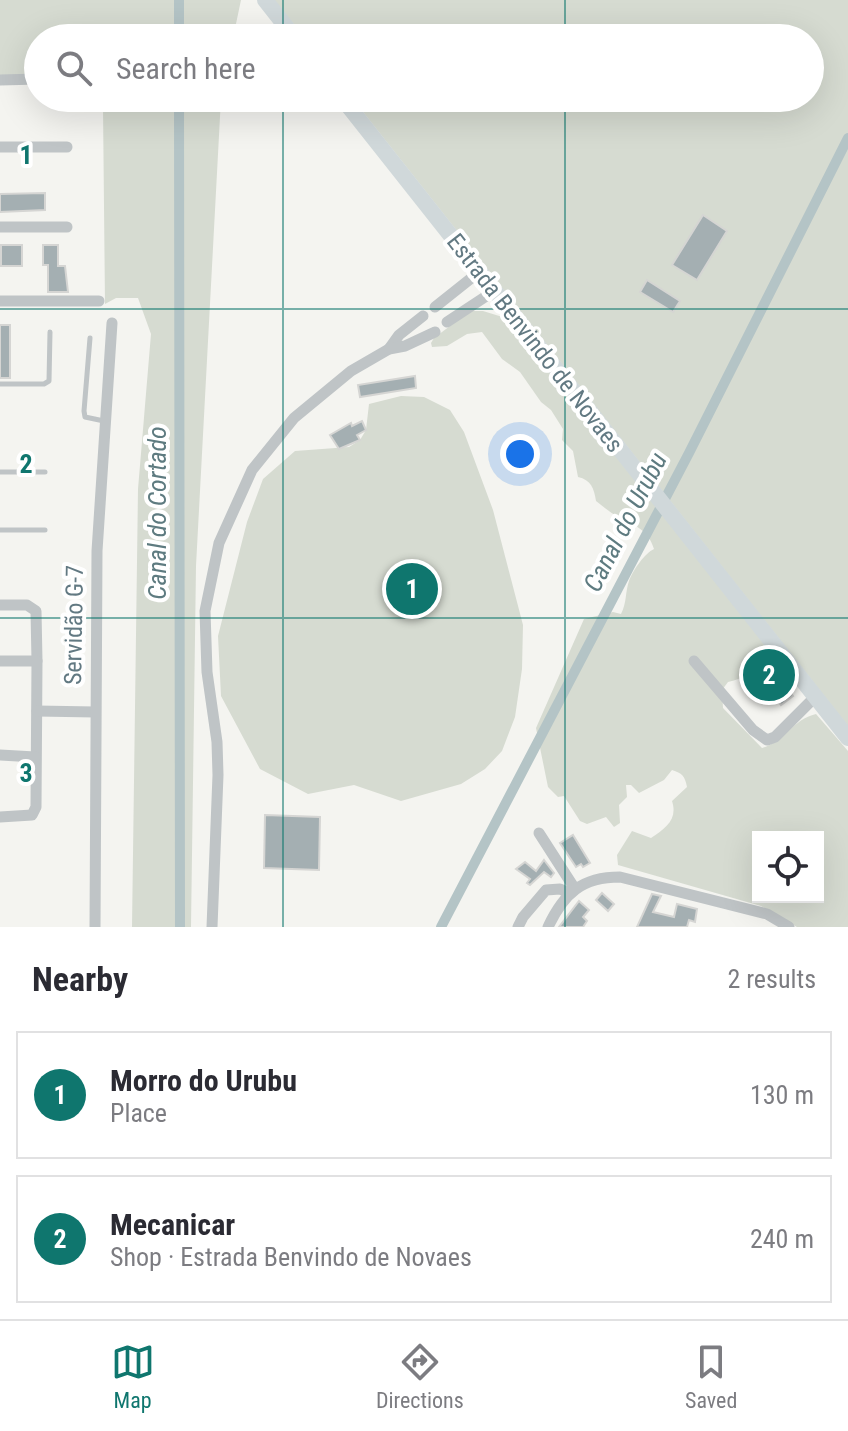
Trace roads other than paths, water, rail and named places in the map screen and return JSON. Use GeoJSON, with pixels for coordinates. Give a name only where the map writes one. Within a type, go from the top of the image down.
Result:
{"type":"FeatureCollection","features":[{"type":"Feature","properties":{"kind":"street"},"geometry":{"type":"LineString","coordinates":[[265,0],[284,24]]}},
{"type":"Feature","properties":{"kind":"street"},"geometry":{"type":"LineString","coordinates":[[0,80],[24,79]]}},
{"type":"Feature","properties":{"kind":"street","name":"Estrada Benvindo de Novaes"},"geometry":{"type":"LineString","coordinates":[[353,112],[848,738]]}},
{"type":"Feature","properties":{"kind":"street"},"geometry":{"type":"LineString","coordinates":[[0,147],[67,147]]}},
{"type":"Feature","properties":{"kind":"street"},"geometry":{"type":"LineString","coordinates":[[0,227],[67,227]]}},
{"type":"Feature","properties":{"kind":"street"},"geometry":{"type":"LineString","coordinates":[[435,307],[479,272]]}},
{"type":"Feature","properties":{"kind":"street"},"geometry":{"type":"LineString","coordinates":[[447,322],[494,291]]}},
{"type":"Feature","properties":{"kind":"street"},"geometry":{"type":"LineString","coordinates":[[0,301],[99,301]]}},
{"type":"Feature","properties":{"kind":"street"},"geometry":{"type":"LineString","coordinates":[[389,349],[399,335],[423,316]]}},
{"type":"Feature","properties":{"kind":"street","name":"Servidão G-7"},"geometry":{"type":"LineString","coordinates":[[95,927],[97,551],[112,323]]}},
{"type":"Feature","properties":{"kind":"street"},"geometry":{"type":"LineString","coordinates":[[212,927],[217,764],[207,672],[205,611],[219,543],[252,470],[294,418],[351,371],[389,349],[405,346],[435,332]]}},
{"type":"Feature","properties":{"kind":"street"},"geometry":{"type":"LineString","coordinates":[[0,605],[27,605],[36,611],[37,661],[35,812],[27,817],[0,817]]}},
{"type":"Feature","properties":{"kind":"street"},"geometry":{"type":"LineString","coordinates":[[0,661],[37,661]]}},
{"type":"Feature","properties":{"kind":"street"},"geometry":{"type":"LineString","coordinates":[[694,661],[753,730],[767,740],[775,737],[815,697]]}},
{"type":"Feature","properties":{"kind":"street"},"geometry":{"type":"LineString","coordinates":[[37,711],[95,712]]}},
{"type":"Feature","properties":{"kind":"street"},"geometry":{"type":"LineString","coordinates":[[0,755],[35,757]]}},
{"type":"Feature","properties":{"kind":"street"},"geometry":{"type":"LineString","coordinates":[[539,833],[572,891]]}},
{"type":"Feature","properties":{"kind":"street"},"geometry":{"type":"LineString","coordinates":[[548,927],[572,891],[603,877],[635,879],[767,914],[789,927]]}},
{"type":"Feature","properties":{"kind":"street"},"geometry":{"type":"LineString","coordinates":[[518,927],[546,890],[572,891]]}},
{"type":"Feature","properties":{"kind":"lane"},"geometry":{"type":"LineString","coordinates":[[0,384],[44,384],[49,381],[50,332]]}},
{"type":"Feature","properties":{"kind":"lane"},"geometry":{"type":"LineString","coordinates":[[90,338],[85,417],[105,421]]}},
{"type":"Feature","properties":{"kind":"lane"},"geometry":{"type":"LineString","coordinates":[[0,472],[45,472]]}},
{"type":"Feature","properties":{"kind":"lane"},"geometry":{"type":"LineString","coordinates":[[0,530],[45,530]]}},
{"type":"Feature","properties":{"kind":"waterway","name":"Canal do Cortado"},"geometry":{"type":"LineString","coordinates":[[179,0],[179,24]]}},
{"type":"Feature","properties":{"kind":"waterway","name":"Canal do Cortado"},"geometry":{"type":"LineString","coordinates":[[179,112],[180,927]]}},
{"type":"Feature","properties":{"kind":"waterway","name":"Canal do Urubu"},"geometry":{"type":"LineString","coordinates":[[441,927],[689,453],[848,138]]}},
{"type":"Feature","properties":{"kind":"place","name":"Morro do Urubu"},"geometry":{"type":"Point","coordinates":[412,589]}},
{"type":"Feature","properties":{"kind":"place","name":"Mecanicar"},"geometry":{"type":"Point","coordinates":[769,675]}}]}
